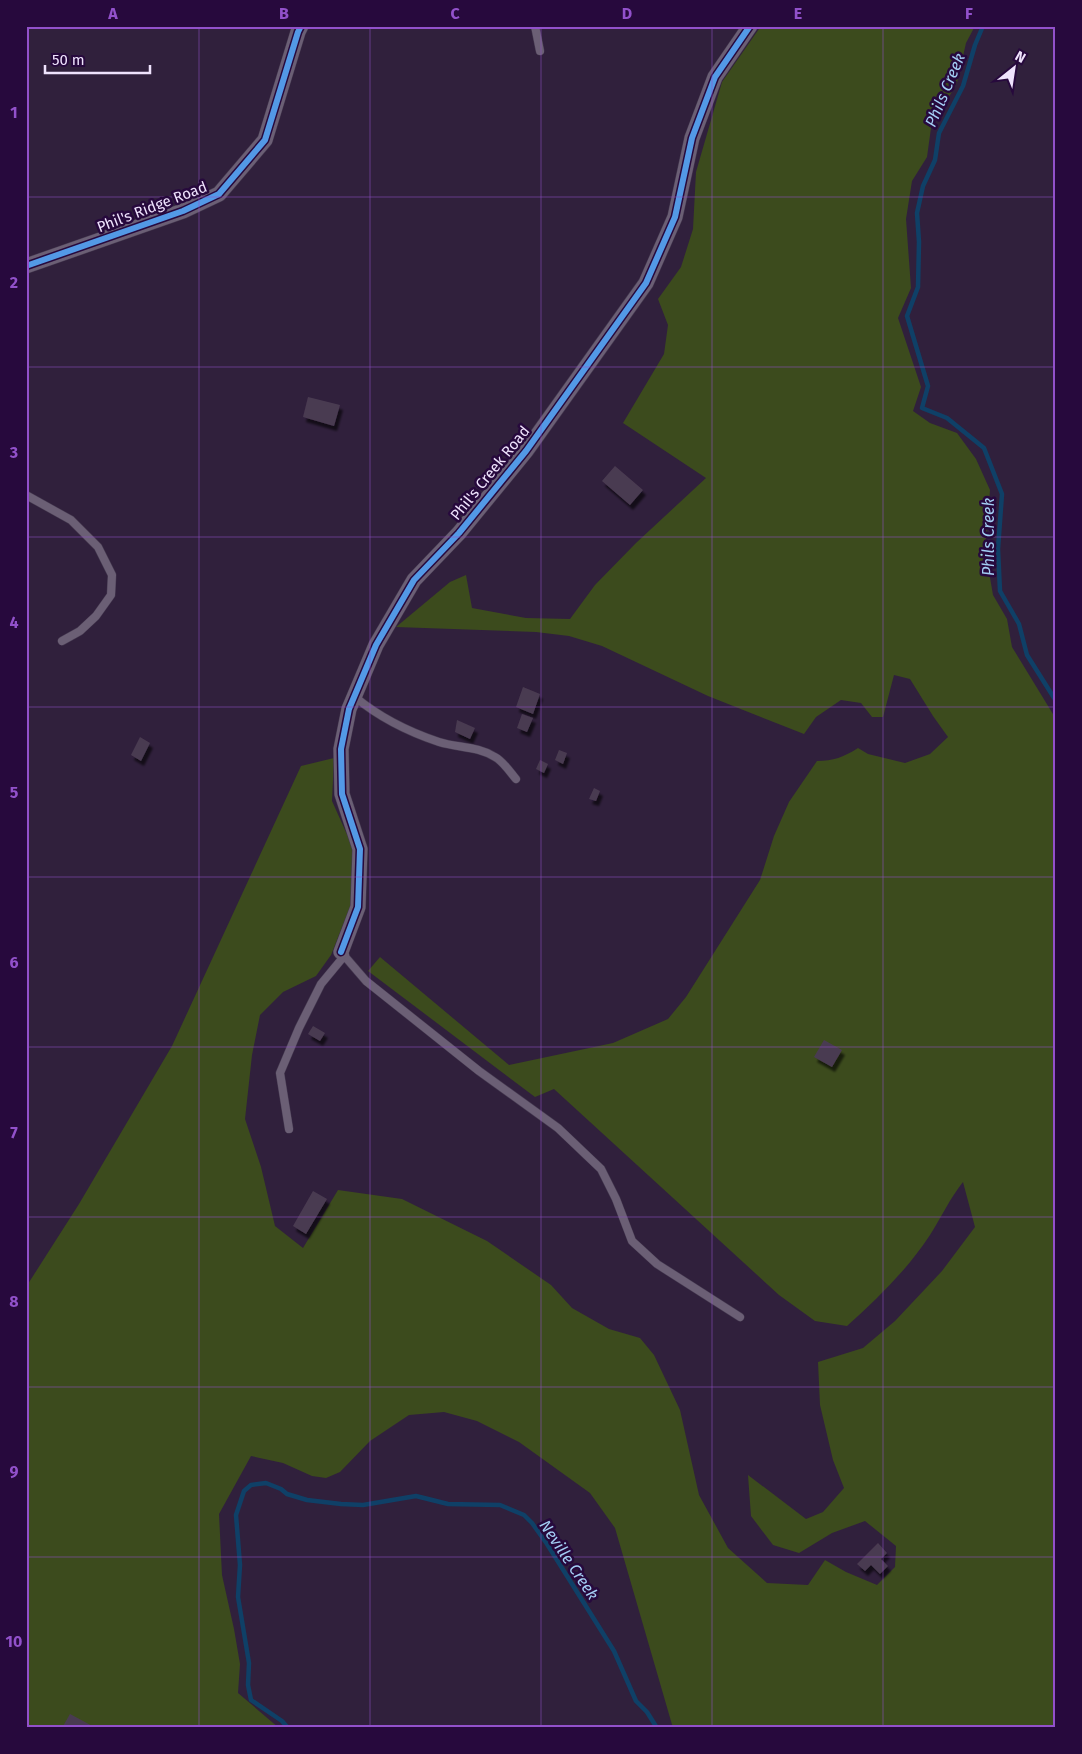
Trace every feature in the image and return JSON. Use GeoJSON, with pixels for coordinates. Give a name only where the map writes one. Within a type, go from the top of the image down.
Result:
{"type":"FeatureCollection","features":[{"type":"Feature","properties":{"kind":"street","name":"Phil's Ridge Road"},"geometry":{"type":"LineString","coordinates":[[26,266],[183,211],[219,194],[265,140],[301,26]]}},
{"type":"Feature","properties":{"kind":"street","name":"Phil's Creek Road"},"geometry":{"type":"LineString","coordinates":[[343,954],[358,907],[360,849],[342,794],[341,749],[349,709],[376,645],[414,580],[459,533],[526,452],[646,283],[675,217],[692,138],[715,77],[750,26]]}},
{"type":"Feature","properties":{"kind":"lane"},"geometry":{"type":"LineString","coordinates":[[535,26],[540,51]]}},
{"type":"Feature","properties":{"kind":"lane"},"geometry":{"type":"LineString","coordinates":[[26,495],[71,520],[98,546],[112,576],[111,595],[96,616],[80,630],[62,641]]}},
{"type":"Feature","properties":{"kind":"lane"},"geometry":{"type":"LineString","coordinates":[[355,697],[372,711],[422,736],[462,748],[473,748],[496,757],[516,779]]}},
{"type":"Feature","properties":{"kind":"lane"},"geometry":{"type":"LineString","coordinates":[[289,1128],[280,1073],[299,1028],[321,984],[343,954],[366,981],[479,1071],[558,1128],[601,1168],[616,1199],[632,1241],[657,1264],[740,1316]]}},
{"type":"Feature","properties":{"kind":"green space"},"geometry":{"type":"Polygon","coordinates":[[[761,26],[975,26],[966,43],[957,83],[931,128],[927,157],[912,181],[906,219],[911,288],[898,318],[921,387],[913,411],[930,423],[957,433],[976,459],[990,490],[986,540],[993,595],[1007,619],[1012,647],[1056,719],[1056,1728],[673,1728],[615,1528],[590,1493],[519,1442],[477,1421],[444,1412],[409,1415],[370,1441],[340,1472],[326,1478],[312,1476],[283,1463],[251,1456],[219,1514],[222,1575],[240,1664],[238,1693],[279,1728],[26,1728],[26,1287],[79,1204],[172,1046],[301,766],[334,758],[332,801],[354,850],[351,905],[331,955],[316,976],[283,992],[260,1015],[252,1055],[245,1119],[261,1167],[275,1226],[303,1248],[338,1190],[402,1199],[487,1241],[551,1285],[572,1308],[609,1329],[640,1338],[654,1355],[680,1410],[699,1495],[728,1548],[767,1583],[808,1585],[825,1560],[846,1572],[877,1585],[895,1567],[896,1546],[865,1521],[832,1533],[799,1553],[773,1545],[751,1516],[748,1475],[806,1519],[823,1512],[844,1488],[833,1460],[820,1405],[818,1362],[863,1348],[895,1321],[942,1271],[975,1227],[963,1182],[921,1248],[902,1272],[870,1305],[847,1326],[815,1321],[779,1295],[554,1089],[535,1097],[368,971],[380,957],[509,1065],[613,1043],[668,1019],[686,997],[760,880],[774,836],[789,802],[817,761],[838,758],[858,748],[868,754],[905,763],[930,754],[948,737],[910,679],[894,675],[883,717],[872,717],[861,703],[841,700],[816,717],[804,734],[708,696],[602,646],[569,636],[536,632],[396,627],[450,582],[466,575],[472,608],[526,618],[570,619],[595,585],[636,543],[706,478],[623,423],[664,354],[668,325],[658,299],[681,267],[693,229],[696,172],[722,82],[761,26]]]}},
{"type":"Feature","properties":{"kind":"building"},"geometry":{"type":"Polygon","coordinates":[[[308,397],[340,405],[334,426],[303,417],[308,397]]]}},
{"type":"Feature","properties":{"kind":"building"},"geometry":{"type":"Polygon","coordinates":[[[615,466],[643,490],[630,505],[602,481],[615,466]]]}},
{"type":"Feature","properties":{"kind":"building"},"geometry":{"type":"Polygon","coordinates":[[[523,687],[540,694],[533,714],[516,707],[523,687]]]}},
{"type":"Feature","properties":{"kind":"building"},"geometry":{"type":"Polygon","coordinates":[[[522,714],[533,718],[527,732],[517,728],[522,714]]]}},
{"type":"Feature","properties":{"kind":"building"},"geometry":{"type":"Polygon","coordinates":[[[457,720],[475,728],[470,739],[455,732],[457,720]]]}},
{"type":"Feature","properties":{"kind":"building"},"geometry":{"type":"Polygon","coordinates":[[[140,737],[150,743],[141,761],[131,755],[140,737]]]}},
{"type":"Feature","properties":{"kind":"building"},"geometry":{"type":"Polygon","coordinates":[[[559,750],[567,753],[563,764],[555,760],[559,750]]]}},
{"type":"Feature","properties":{"kind":"building"},"geometry":{"type":"Polygon","coordinates":[[[540,760],[548,764],[544,773],[536,769],[540,760]]]}},
{"type":"Feature","properties":{"kind":"building"},"geometry":{"type":"Polygon","coordinates":[[[594,788],[600,791],[596,801],[589,799],[594,788]]]}},
{"type":"Feature","properties":{"kind":"building"},"geometry":{"type":"Polygon","coordinates":[[[313,1026],[325,1033],[320,1041],[308,1034],[313,1026]]]}},
{"type":"Feature","properties":{"kind":"building"},"geometry":{"type":"Polygon","coordinates":[[[824,1040],[842,1050],[832,1067],[814,1057],[824,1040]]]}},
{"type":"Feature","properties":{"kind":"building"},"geometry":{"type":"Polygon","coordinates":[[[313,1191],[327,1199],[306,1234],[293,1226],[313,1191]]]}},
{"type":"Feature","properties":{"kind":"building"},"geometry":{"type":"Polygon","coordinates":[[[878,1543],[887,1553],[881,1559],[888,1566],[880,1574],[871,1565],[865,1571],[857,1564],[878,1543]]]}},
{"type":"Feature","properties":{"kind":"building"},"geometry":{"type":"Polygon","coordinates":[[[70,1714],[96,1728],[62,1728],[70,1714]]]}},
{"type":"Feature","properties":{"kind":"waterway","name":"Phils Creek"},"geometry":{"type":"LineString","coordinates":[[983,26],[975,45],[963,86],[939,133],[935,160],[923,186],[917,213],[919,242],[918,287],[907,316],[928,386],[922,408],[947,418],[984,448],[1002,494],[998,549],[1000,591],[1019,624],[1027,655],[1056,701]]}},
{"type":"Feature","properties":{"kind":"waterway","name":"Neville Creek"},"geometry":{"type":"LineString","coordinates":[[288,1728],[282,1721],[251,1700],[248,1685],[249,1663],[238,1597],[240,1565],[236,1515],[244,1491],[251,1485],[266,1483],[281,1489],[287,1494],[307,1500],[363,1505],[416,1496],[448,1504],[500,1505],[524,1515],[547,1544],[614,1651],[636,1701],[647,1712],[657,1728]]}},
{"type":"Feature","properties":{"kind":"cycle path"},"geometry":{"type":"LineString","coordinates":[[26,266],[183,211],[219,194],[265,140],[301,26]]}},
{"type":"Feature","properties":{"kind":"cycle path"},"geometry":{"type":"LineString","coordinates":[[341,952],[358,907],[360,849],[342,794],[341,749],[349,709],[376,645],[414,580],[459,533],[526,451],[646,283],[675,217],[692,138],[715,77],[750,26]]}}]}
